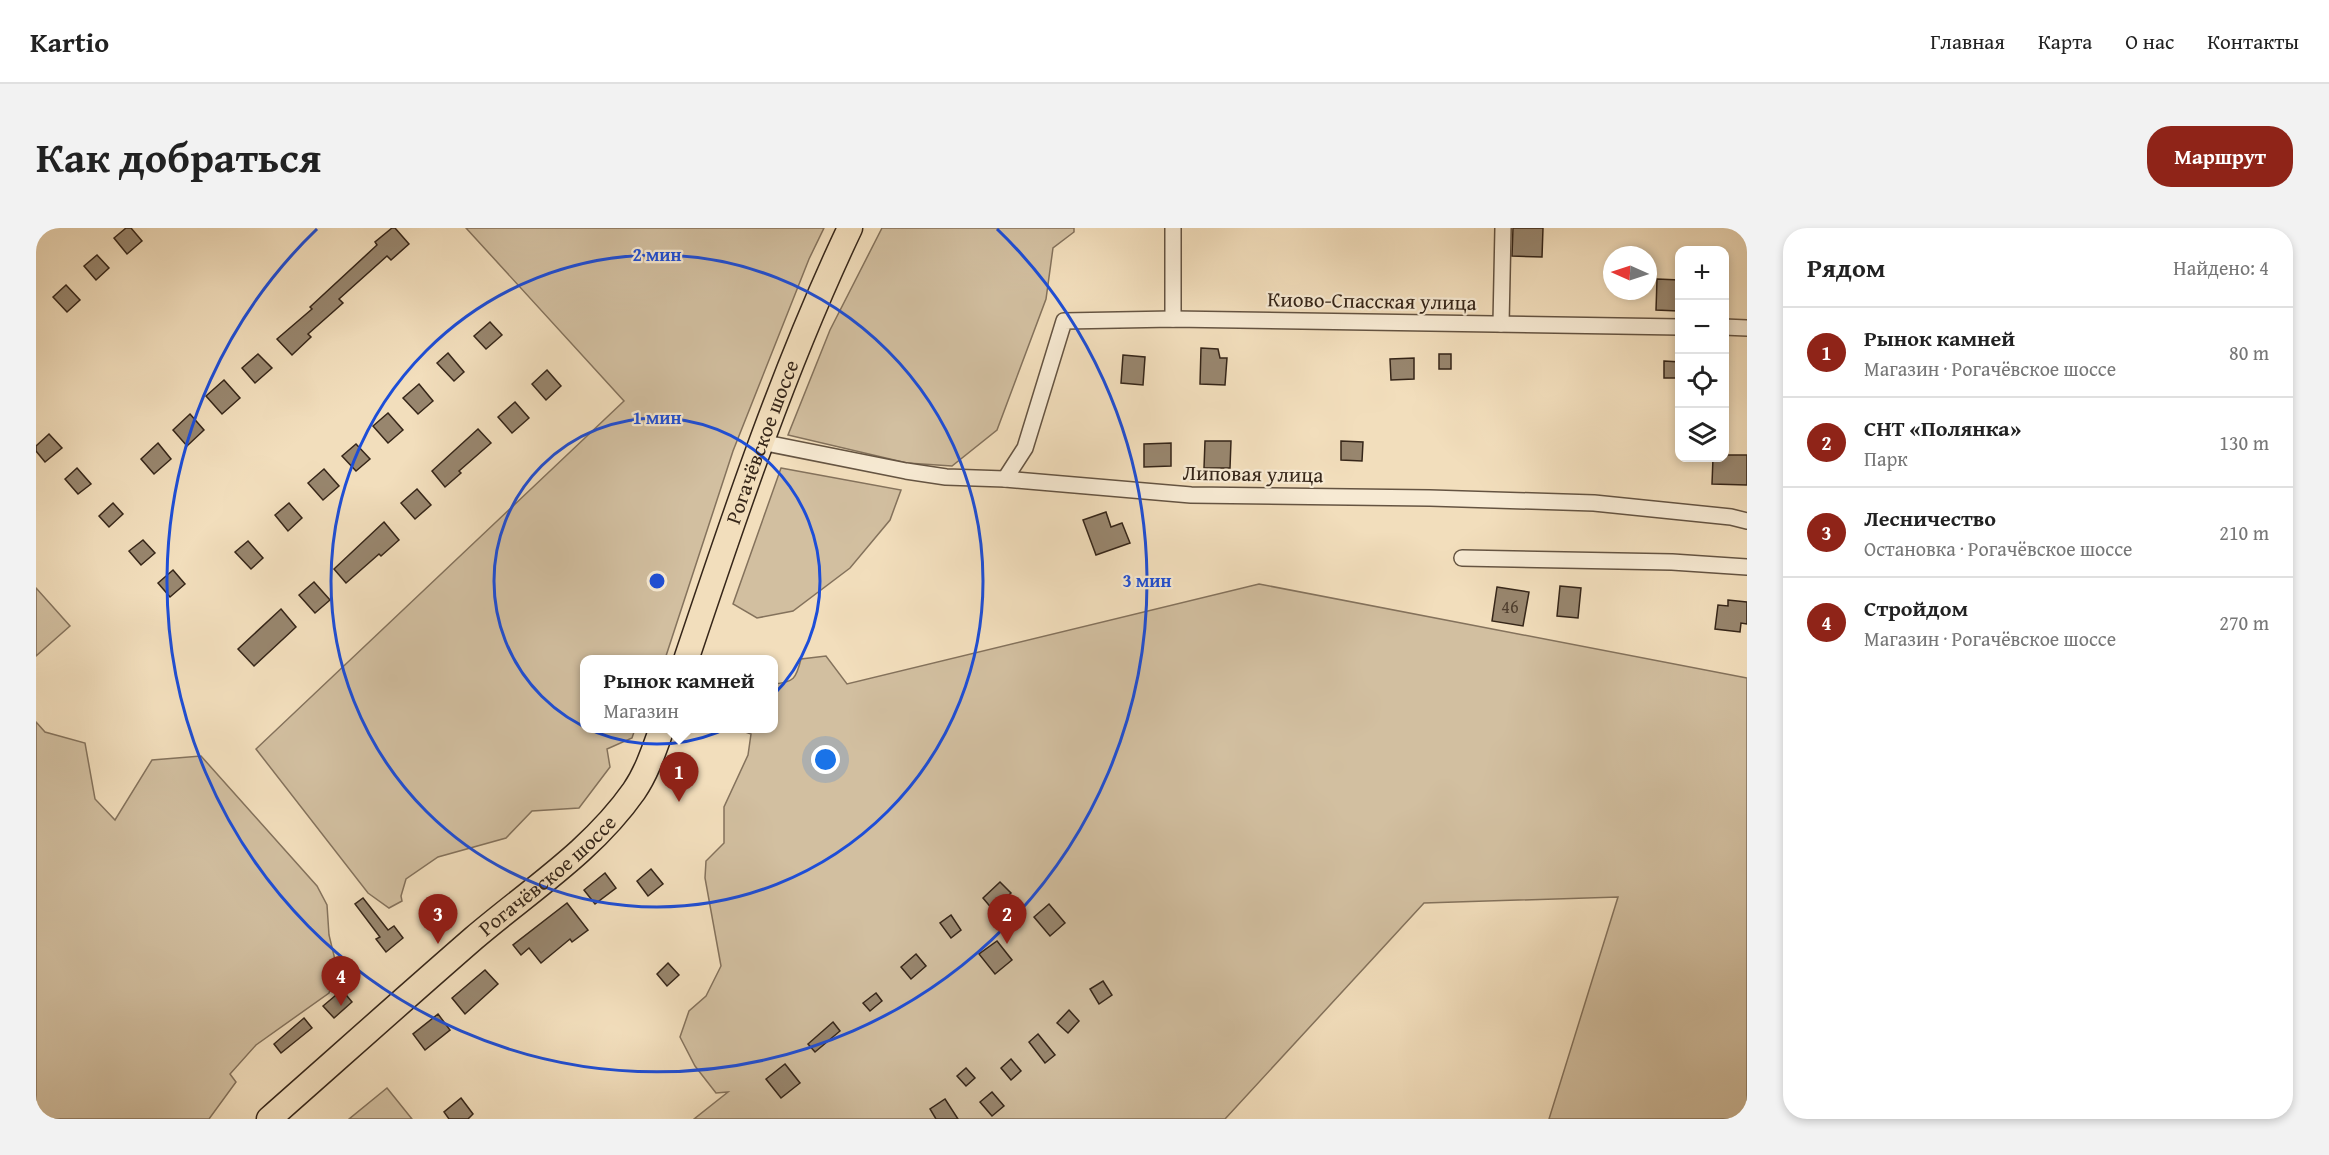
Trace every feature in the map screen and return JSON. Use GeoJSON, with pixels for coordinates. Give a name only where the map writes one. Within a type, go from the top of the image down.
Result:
{"type":"FeatureCollection","features":[{"type":"Feature","properties":{"kind":"main road","name":"Рогачёвское шоссе"},"geometry":{"type":"LineString","coordinates":[[688,655],[761,442],[827,277],[850,228]]}},
{"type":"Feature","properties":{"kind":"main road","name":"Рогачёвское шоссе"},"geometry":{"type":"LineString","coordinates":[[268,1119],[475,938],[558,871],[595,836],[635,789],[647,767],[660,733]]}},
{"type":"Feature","properties":{"kind":"street"},"geometry":{"type":"LineString","coordinates":[[1173,228],[1173,319]]}},
{"type":"Feature","properties":{"kind":"street"},"geometry":{"type":"LineString","coordinates":[[1502,324],[1503,228]]}},
{"type":"Feature","properties":{"kind":"street","name":"Киово-Спасская улица"},"geometry":{"type":"LineString","coordinates":[[1005,479],[1025,448],[1064,321],[1173,319],[1675,327]]}},
{"type":"Feature","properties":{"kind":"street"},"geometry":{"type":"LineString","coordinates":[[1729,327],[1747,328]]}},
{"type":"Feature","properties":{"kind":"street","name":"Липовая улица"},"geometry":{"type":"LineString","coordinates":[[761,442],[946,477],[1005,479],[1191,495],[1594,503],[1731,517],[1747,521]]}},
{"type":"Feature","properties":{"kind":"street"},"geometry":{"type":"LineString","coordinates":[[1462,558],[1672,562],[1747,567]]}},
{"type":"Feature","properties":{"kind":"shaded area"},"geometry":{"type":"Polygon","coordinates":[[[466,228],[824,228],[809,259],[733,451],[666,655],[580,655],[580,733],[634,733],[632,738],[607,749],[610,767],[579,808],[532,811],[506,838],[438,857],[406,879],[401,896],[402,901],[389,908],[368,893],[256,749],[624,401],[466,228]]]}},
{"type":"Feature","properties":{"kind":"shaded area"},"geometry":{"type":"Polygon","coordinates":[[[882,228],[1074,228],[1074,232],[1053,248],[1046,299],[997,430],[952,466],[907,463],[788,435],[830,330],[882,228]]]}},
{"type":"Feature","properties":{"kind":"shaded area"},"geometry":{"type":"Polygon","coordinates":[[[781,468],[901,490],[890,520],[850,568],[793,611],[757,618],[733,604],[781,468]]]}},
{"type":"Feature","properties":{"kind":"shaded area"},"geometry":{"type":"Polygon","coordinates":[[[1259,584],[1747,678],[1747,1119],[1549,1119],[1618,897],[1424,903],[1225,1119],[694,1119],[728,1092],[716,1093],[695,1066],[680,1037],[689,1011],[706,996],[721,966],[705,878],[706,861],[724,843],[724,807],[748,755],[751,734],[748,733],[778,733],[778,683],[786,682],[796,675],[801,659],[826,656],[847,684],[1259,584]]]}},
{"type":"Feature","properties":{"kind":"shaded area"},"geometry":{"type":"Polygon","coordinates":[[[36,588],[70,626],[36,656],[36,588]]]}},
{"type":"Feature","properties":{"kind":"shaded area"},"geometry":{"type":"Polygon","coordinates":[[[36,722],[45,732],[85,743],[95,799],[115,820],[152,760],[201,756],[317,886],[327,905],[329,935],[337,968],[329,993],[256,1045],[230,1074],[236,1082],[209,1119],[36,1119],[36,722]]]}},
{"type":"Feature","properties":{"kind":"shaded area"},"geometry":{"type":"Polygon","coordinates":[[[387,1088],[412,1119],[349,1119],[387,1088]]]}},
{"type":"Feature","properties":{"kind":"building"},"geometry":{"type":"Polygon","coordinates":[[[126,228],[131,228],[142,241],[127,254],[114,238],[126,228]]]}},
{"type":"Feature","properties":{"kind":"building"},"geometry":{"type":"Polygon","coordinates":[[[395,228],[409,244],[391,260],[387,256],[339,299],[343,303],[308,334],[311,337],[292,355],[277,339],[312,309],[310,307],[377,245],[375,242],[395,228]]]}},
{"type":"Feature","properties":{"kind":"building"},"geometry":{"type":"Polygon","coordinates":[[[1513,228],[1543,228],[1542,257],[1512,256],[1513,228]]]}},
{"type":"Feature","properties":{"kind":"building"},"geometry":{"type":"Polygon","coordinates":[[[97,255],[109,268],[96,280],[84,266],[97,255]]]}},
{"type":"Feature","properties":{"kind":"building"},"geometry":{"type":"Polygon","coordinates":[[[1657,279],[1675,280],[1675,311],[1656,310],[1657,279]]]}},
{"type":"Feature","properties":{"kind":"building"},"geometry":{"type":"Polygon","coordinates":[[[66,285],[80,300],[67,312],[53,297],[66,285]]]}},
{"type":"Feature","properties":{"kind":"building"},"geometry":{"type":"Polygon","coordinates":[[[490,322],[502,335],[486,349],[474,336],[490,322]]]}},
{"type":"Feature","properties":{"kind":"building"},"geometry":{"type":"Polygon","coordinates":[[[1201,348],[1218,349],[1220,358],[1227,358],[1225,385],[1200,384],[1201,348]]]}},
{"type":"Feature","properties":{"kind":"building"},"geometry":{"type":"Polygon","coordinates":[[[448,353],[464,372],[454,381],[437,363],[448,353]]]}},
{"type":"Feature","properties":{"kind":"building"},"geometry":{"type":"Polygon","coordinates":[[[258,354],[272,368],[255,383],[242,368],[258,354]]]}},
{"type":"Feature","properties":{"kind":"building"},"geometry":{"type":"Polygon","coordinates":[[[1439,354],[1451,354],[1451,369],[1439,369],[1439,354]]]}},
{"type":"Feature","properties":{"kind":"building"},"geometry":{"type":"Polygon","coordinates":[[[1123,355],[1145,357],[1143,385],[1121,383],[1123,355]]]}},
{"type":"Feature","properties":{"kind":"building"},"geometry":{"type":"Polygon","coordinates":[[[1414,358],[1414,379],[1391,380],[1390,359],[1414,358]]]}},
{"type":"Feature","properties":{"kind":"building"},"geometry":{"type":"Polygon","coordinates":[[[1664,361],[1675,362],[1675,378],[1664,378],[1664,361]]]}},
{"type":"Feature","properties":{"kind":"building"},"geometry":{"type":"Polygon","coordinates":[[[547,370],[561,386],[546,400],[532,384],[547,370]]]}},
{"type":"Feature","properties":{"kind":"building"},"geometry":{"type":"Polygon","coordinates":[[[224,380],[240,398],[222,414],[206,396],[224,380]]]}},
{"type":"Feature","properties":{"kind":"building"},"geometry":{"type":"Polygon","coordinates":[[[419,384],[433,401],[418,414],[403,398],[419,384]]]}},
{"type":"Feature","properties":{"kind":"building"},"geometry":{"type":"Polygon","coordinates":[[[515,402],[529,418],[512,433],[498,417],[515,402]]]}},
{"type":"Feature","properties":{"kind":"building"},"geometry":{"type":"Polygon","coordinates":[[[388,413],[403,430],[388,443],[373,426],[388,413]]]}},
{"type":"Feature","properties":{"kind":"building"},"geometry":{"type":"Polygon","coordinates":[[[190,414],[204,430],[187,446],[173,430],[190,414]]]}},
{"type":"Feature","properties":{"kind":"building"},"geometry":{"type":"Polygon","coordinates":[[[478,429],[491,443],[459,471],[461,473],[445,487],[432,471],[478,429]]]}},
{"type":"Feature","properties":{"kind":"building"},"geometry":{"type":"Polygon","coordinates":[[[49,434],[62,448],[45,462],[36,451],[36,446],[49,434]]]}},
{"type":"Feature","properties":{"kind":"building"},"geometry":{"type":"Polygon","coordinates":[[[1205,441],[1231,441],[1230,468],[1204,468],[1205,441]]]}},
{"type":"Feature","properties":{"kind":"building"},"geometry":{"type":"Polygon","coordinates":[[[1341,441],[1363,442],[1362,461],[1341,460],[1341,441]]]}},
{"type":"Feature","properties":{"kind":"building"},"geometry":{"type":"Polygon","coordinates":[[[158,443],[171,459],[154,474],[141,459],[158,443]]]}},
{"type":"Feature","properties":{"kind":"building"},"geometry":{"type":"Polygon","coordinates":[[[1171,443],[1171,466],[1144,467],[1144,444],[1171,443]]]}},
{"type":"Feature","properties":{"kind":"building"},"geometry":{"type":"Polygon","coordinates":[[[356,444],[370,459],[356,471],[342,456],[356,444]]]}},
{"type":"Feature","properties":{"kind":"building"},"geometry":{"type":"Polygon","coordinates":[[[1729,455],[1747,455],[1747,485],[1712,484],[1713,462],[1729,462],[1729,455]]]}},
{"type":"Feature","properties":{"kind":"building"},"geometry":{"type":"Polygon","coordinates":[[[77,468],[91,484],[78,494],[65,479],[77,468]]]}},
{"type":"Feature","properties":{"kind":"building"},"geometry":{"type":"Polygon","coordinates":[[[324,469],[339,486],[323,500],[308,483],[324,469]]]}},
{"type":"Feature","properties":{"kind":"building"},"geometry":{"type":"Polygon","coordinates":[[[417,489],[431,505],[415,519],[401,503],[417,489]]]}},
{"type":"Feature","properties":{"kind":"building"},"geometry":{"type":"Polygon","coordinates":[[[113,503],[123,514],[109,527],[99,516],[113,503]]]}},
{"type":"Feature","properties":{"kind":"building"},"geometry":{"type":"Polygon","coordinates":[[[289,503],[302,518],[288,531],[275,515],[289,503]]]}},
{"type":"Feature","properties":{"kind":"building"},"geometry":{"type":"Polygon","coordinates":[[[1106,512],[1111,527],[1122,523],[1130,543],[1096,555],[1083,520],[1106,512]]]}},
{"type":"Feature","properties":{"kind":"building"},"geometry":{"type":"Polygon","coordinates":[[[384,522],[399,540],[346,583],[334,569],[384,522]]]}},
{"type":"Feature","properties":{"kind":"building"},"geometry":{"type":"Polygon","coordinates":[[[143,540],[155,553],[141,565],[129,551],[143,540]]]}},
{"type":"Feature","properties":{"kind":"building"},"geometry":{"type":"Polygon","coordinates":[[[248,541],[263,558],[251,569],[235,552],[248,541]]]}},
{"type":"Feature","properties":{"kind":"building"},"geometry":{"type":"Polygon","coordinates":[[[173,570],[185,584],[170,597],[158,583],[173,570]]]}},
{"type":"Feature","properties":{"kind":"building"},"geometry":{"type":"Polygon","coordinates":[[[314,582],[330,600],[315,613],[299,595],[314,582]]]}},
{"type":"Feature","properties":{"kind":"building"},"geometry":{"type":"Polygon","coordinates":[[[1560,586],[1581,588],[1578,618],[1557,616],[1560,586]]]}},
{"type":"Feature","properties":{"kind":"building"},"geometry":{"type":"Polygon","coordinates":[[[1497,587],[1529,592],[1523,626],[1492,621],[1497,587]]]}},
{"type":"Feature","properties":{"kind":"building"},"geometry":{"type":"Polygon","coordinates":[[[1728,600],[1747,602],[1747,624],[1741,623],[1740,632],[1715,629],[1718,605],[1728,606],[1728,600]]]}},
{"type":"Feature","properties":{"kind":"building"},"geometry":{"type":"Polygon","coordinates":[[[281,609],[296,627],[254,666],[238,649],[281,609]]]}},
{"type":"Feature","properties":{"kind":"building"},"geometry":{"type":"Polygon","coordinates":[[[651,869],[663,884],[648,896],[637,881],[651,869]]]}},
{"type":"Feature","properties":{"kind":"building"},"geometry":{"type":"Polygon","coordinates":[[[605,873],[616,888],[595,904],[584,890],[605,873]]]}},
{"type":"Feature","properties":{"kind":"building"},"geometry":{"type":"Polygon","coordinates":[[[1000,882],[1011,893],[993,910],[983,898],[1000,882]]]}},
{"type":"Feature","properties":{"kind":"building"},"geometry":{"type":"Polygon","coordinates":[[[363,898],[388,930],[394,926],[403,938],[386,952],[376,939],[380,937],[355,904],[363,898]]]}},
{"type":"Feature","properties":{"kind":"building"},"geometry":{"type":"Polygon","coordinates":[[[567,903],[588,930],[572,942],[570,939],[541,963],[529,948],[521,955],[513,945],[567,903]]]}},
{"type":"Feature","properties":{"kind":"building"},"geometry":{"type":"Polygon","coordinates":[[[1049,904],[1065,923],[1050,936],[1034,917],[1049,904]]]}},
{"type":"Feature","properties":{"kind":"building"},"geometry":{"type":"Polygon","coordinates":[[[951,915],[961,930],[951,938],[940,923],[951,915]]]}},
{"type":"Feature","properties":{"kind":"building"},"geometry":{"type":"Polygon","coordinates":[[[997,941],[1012,960],[995,974],[979,954],[997,941]]]}},
{"type":"Feature","properties":{"kind":"building"},"geometry":{"type":"Polygon","coordinates":[[[916,954],[926,966],[911,979],[901,967],[916,954]]]}},
{"type":"Feature","properties":{"kind":"building"},"geometry":{"type":"Polygon","coordinates":[[[668,963],[679,975],[667,986],[657,974],[668,963]]]}},
{"type":"Feature","properties":{"kind":"building"},"geometry":{"type":"Polygon","coordinates":[[[485,970],[498,984],[465,1014],[452,998],[485,970]]]}},
{"type":"Feature","properties":{"kind":"building"},"geometry":{"type":"Polygon","coordinates":[[[1103,981],[1112,995],[1099,1004],[1090,989],[1103,981]]]}},
{"type":"Feature","properties":{"kind":"building"},"geometry":{"type":"Polygon","coordinates":[[[342,990],[352,1002],[334,1018],[323,1006],[342,990]]]}},
{"type":"Feature","properties":{"kind":"building"},"geometry":{"type":"Polygon","coordinates":[[[876,993],[882,1001],[870,1011],[863,1003],[876,993]]]}},
{"type":"Feature","properties":{"kind":"building"},"geometry":{"type":"Polygon","coordinates":[[[1069,1010],[1079,1021],[1068,1033],[1057,1023],[1069,1010]]]}},
{"type":"Feature","properties":{"kind":"building"},"geometry":{"type":"Polygon","coordinates":[[[438,1014],[450,1030],[425,1050],[413,1034],[438,1014]]]}},
{"type":"Feature","properties":{"kind":"building"},"geometry":{"type":"Polygon","coordinates":[[[304,1018],[312,1028],[281,1053],[274,1044],[304,1018]]]}},
{"type":"Feature","properties":{"kind":"building"},"geometry":{"type":"Polygon","coordinates":[[[833,1022],[840,1031],[815,1052],[808,1044],[833,1022]]]}},
{"type":"Feature","properties":{"kind":"building"},"geometry":{"type":"Polygon","coordinates":[[[1038,1034],[1055,1055],[1045,1063],[1029,1042],[1038,1034]]]}},
{"type":"Feature","properties":{"kind":"building"},"geometry":{"type":"Polygon","coordinates":[[[1011,1059],[1021,1071],[1011,1080],[1001,1068],[1011,1059]]]}},
{"type":"Feature","properties":{"kind":"building"},"geometry":{"type":"Polygon","coordinates":[[[785,1064],[800,1083],[781,1098],[766,1079],[785,1064]]]}},
{"type":"Feature","properties":{"kind":"building"},"geometry":{"type":"Polygon","coordinates":[[[966,1068],[975,1078],[966,1086],[957,1076],[966,1068]]]}},
{"type":"Feature","properties":{"kind":"building"},"geometry":{"type":"Polygon","coordinates":[[[992,1092],[1004,1106],[992,1116],[980,1102],[992,1092]]]}},
{"type":"Feature","properties":{"kind":"building"},"geometry":{"type":"Polygon","coordinates":[[[461,1098],[473,1114],[468,1119],[449,1119],[444,1112],[461,1098]]]}},
{"type":"Feature","properties":{"kind":"building"},"geometry":{"type":"Polygon","coordinates":[[[945,1099],[958,1119],[936,1119],[930,1109],[945,1099]]]}},
{"type":"Feature","properties":{"kind":"place","name":"Рынок камней"},"geometry":{"type":"Point","coordinates":[679,802]}},
{"type":"Feature","properties":{"kind":"place","name":"Лесничество"},"geometry":{"type":"Point","coordinates":[438,944]}},
{"type":"Feature","properties":{"kind":"place","name":"СНТ «Полянка»"},"geometry":{"type":"Point","coordinates":[1007,944]}},
{"type":"Feature","properties":{"kind":"place","name":"Стройдом"},"geometry":{"type":"Point","coordinates":[341,1006]}}]}
